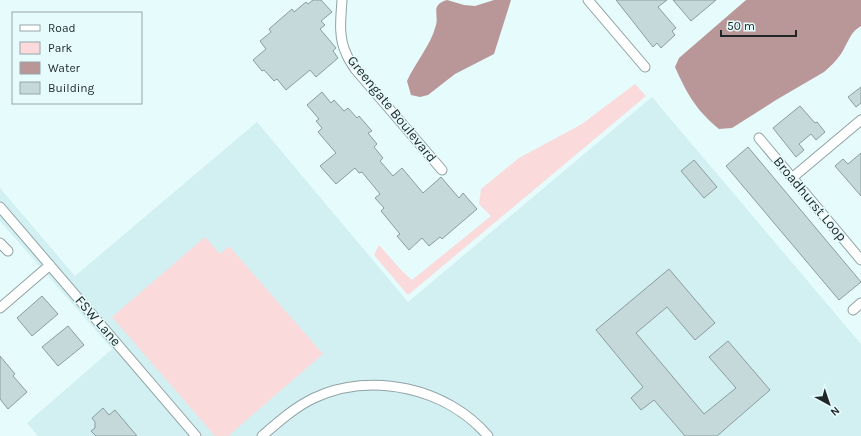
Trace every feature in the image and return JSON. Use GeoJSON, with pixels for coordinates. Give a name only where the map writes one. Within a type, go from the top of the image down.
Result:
{"type":"FeatureCollection","features":[{"type":"Feature","properties":{"kind":"street","name":"Greengate Boulevard"},"geometry":{"type":"LineString","coordinates":[[342,0],[340,22],[345,53],[356,69],[442,170]]}},
{"type":"Feature","properties":{"kind":"street"},"geometry":{"type":"LineString","coordinates":[[588,0],[645,67]]}},
{"type":"Feature","properties":{"kind":"street"},"geometry":{"type":"LineString","coordinates":[[792,178],[861,120]]}},
{"type":"Feature","properties":{"kind":"street","name":"Broadhurst Loop"},"geometry":{"type":"LineString","coordinates":[[759,138],[861,260]]}},
{"type":"Feature","properties":{"kind":"street","name":"FSW Lane"},"geometry":{"type":"LineString","coordinates":[[0,207],[196,436]]}},
{"type":"Feature","properties":{"kind":"street"},"geometry":{"type":"LineString","coordinates":[[0,242],[8,251]]}},
{"type":"Feature","properties":{"kind":"street"},"geometry":{"type":"LineString","coordinates":[[0,308],[50,265]]}},
{"type":"Feature","properties":{"kind":"street"},"geometry":{"type":"LineString","coordinates":[[853,310],[861,303]]}},
{"type":"Feature","properties":{"kind":"street"},"geometry":{"type":"LineString","coordinates":[[262,436],[284,417],[314,398],[332,391],[367,386],[399,387],[431,396],[463,413],[488,436]]}},
{"type":"Feature","properties":{"kind":"shaded area"},"geometry":{"type":"Polygon","coordinates":[[[652,97],[861,344],[861,436],[38,436],[27,423],[112,349],[0,221],[0,188],[75,276],[257,122],[408,302],[652,97]]]}},
{"type":"Feature","properties":{"kind":"green space"},"geometry":{"type":"Polygon","coordinates":[[[635,84],[646,96],[408,295],[374,255],[379,245],[412,280],[491,216],[479,204],[481,189],[519,158],[582,124],[635,84]]]}},
{"type":"Feature","properties":{"kind":"green space"},"geometry":{"type":"Polygon","coordinates":[[[205,237],[220,254],[229,246],[323,354],[228,436],[215,436],[112,317],[205,237]]]}},
{"type":"Feature","properties":{"kind":"water"},"geometry":{"type":"Polygon","coordinates":[[[447,0],[464,5],[475,6],[494,0],[511,0],[494,54],[455,74],[428,95],[420,97],[411,95],[407,81],[434,32],[437,21],[437,7],[439,4],[447,0]]]}},
{"type":"Feature","properties":{"kind":"water"},"geometry":{"type":"Polygon","coordinates":[[[746,0],[861,0],[861,26],[854,31],[839,57],[824,72],[732,128],[719,129],[704,115],[693,101],[675,67],[679,58],[746,0]]]}},
{"type":"Feature","properties":{"kind":"building"},"geometry":{"type":"Polygon","coordinates":[[[313,0],[321,0],[332,12],[321,21],[325,25],[320,29],[336,48],[333,51],[338,58],[316,77],[310,70],[286,90],[277,79],[274,81],[264,70],[262,71],[253,60],[266,49],[260,41],[271,32],[269,29],[292,9],[294,12],[306,2],[308,4],[313,0]]]}},
{"type":"Feature","properties":{"kind":"building"},"geometry":{"type":"Polygon","coordinates":[[[616,0],[667,0],[658,7],[676,28],[672,31],[675,35],[661,48],[657,43],[653,47],[616,0]]]}},
{"type":"Feature","properties":{"kind":"building"},"geometry":{"type":"Polygon","coordinates":[[[673,0],[716,0],[691,21],[673,0]]]}},
{"type":"Feature","properties":{"kind":"building"},"geometry":{"type":"Polygon","coordinates":[[[861,87],[861,103],[856,107],[848,97],[861,87]]]}},
{"type":"Feature","properties":{"kind":"building"},"geometry":{"type":"Polygon","coordinates":[[[322,92],[331,103],[334,100],[344,111],[348,108],[357,118],[359,116],[372,131],[368,133],[377,144],[374,147],[383,158],[380,161],[393,176],[402,168],[423,193],[441,177],[459,198],[463,193],[477,209],[442,239],[440,237],[429,246],[422,238],[409,250],[397,236],[400,234],[381,211],[384,208],[375,198],[380,194],[362,172],[359,173],[355,168],[336,184],[320,166],[336,153],[318,132],[322,128],[316,121],[319,119],[307,105],[322,92]]]}},
{"type":"Feature","properties":{"kind":"building"},"geometry":{"type":"Polygon","coordinates":[[[800,106],[825,132],[816,140],[811,134],[799,144],[804,150],[796,157],[773,128],[800,106]]]}},
{"type":"Feature","properties":{"kind":"building"},"geometry":{"type":"Polygon","coordinates":[[[748,147],[861,282],[839,300],[726,166],[748,147]]]}},
{"type":"Feature","properties":{"kind":"building"},"geometry":{"type":"Polygon","coordinates":[[[861,153],[861,196],[835,166],[843,159],[848,164],[861,153]]]}},
{"type":"Feature","properties":{"kind":"building"},"geometry":{"type":"Polygon","coordinates":[[[694,160],[717,187],[704,198],[681,171],[694,160]]]}},
{"type":"Feature","properties":{"kind":"building"},"geometry":{"type":"Polygon","coordinates":[[[669,269],[715,323],[695,340],[667,307],[636,333],[704,414],[736,388],[709,357],[728,341],[770,390],[717,436],[685,436],[654,400],[641,410],[631,398],[643,387],[596,330],[669,269]]]}},
{"type":"Feature","properties":{"kind":"building"},"geometry":{"type":"Polygon","coordinates":[[[42,296],[58,314],[32,336],[17,318],[42,296]]]}},
{"type":"Feature","properties":{"kind":"building"},"geometry":{"type":"Polygon","coordinates":[[[68,326],[84,345],[58,366],[42,347],[68,326]]]}},
{"type":"Feature","properties":{"kind":"building"},"geometry":{"type":"Polygon","coordinates":[[[0,356],[15,374],[13,376],[27,392],[8,409],[0,399],[0,356]]]}},
{"type":"Feature","properties":{"kind":"building"},"geometry":{"type":"Polygon","coordinates":[[[103,408],[109,415],[115,410],[137,436],[96,436],[91,431],[95,428],[95,422],[92,418],[103,408]]]}}]}
